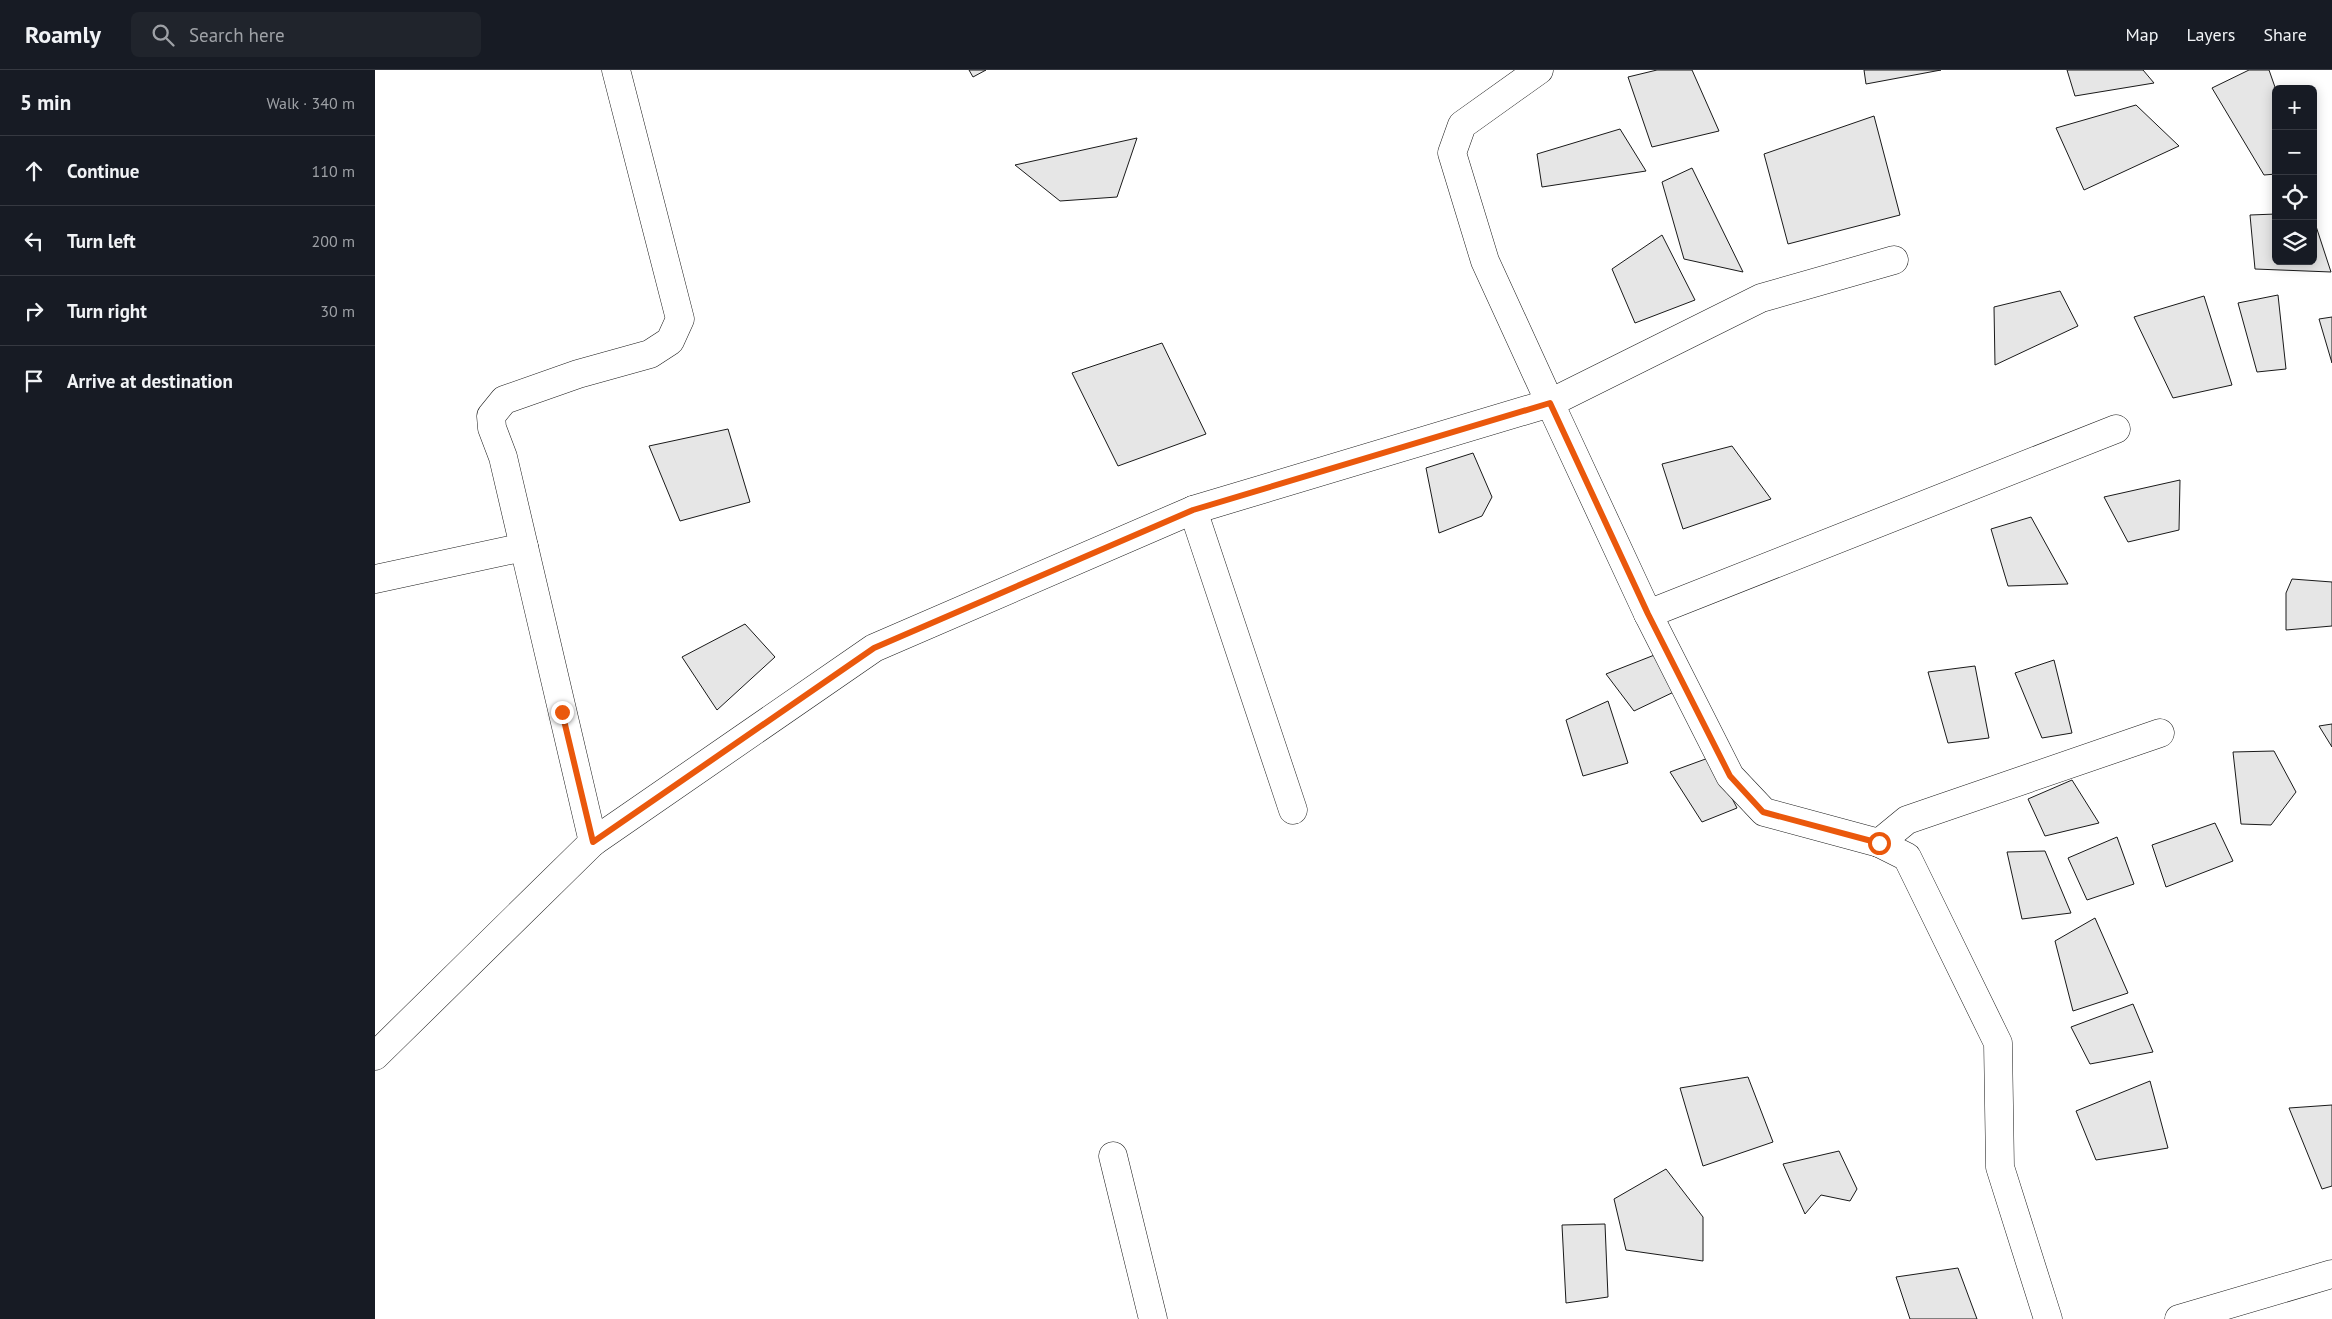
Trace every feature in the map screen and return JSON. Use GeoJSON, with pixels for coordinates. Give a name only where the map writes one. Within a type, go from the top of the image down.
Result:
{"type":"FeatureCollection","features":[{"type":"Feature","properties":{"kind":"street"},"geometry":{"type":"LineString","coordinates":[[593,842],[503,458],[492,428],[491,416],[505,400],[577,374],[650,354],[670,341],[680,319],[616,70]]}},
{"type":"Feature","properties":{"kind":"street"},"geometry":{"type":"LineString","coordinates":[[1539,70],[1462,125],[1452,153],[1485,261],[1648,614],[1730,776],[1763,812],[1879,843],[1907,857],[1998,1043],[2000,1167],[2048,1319]]}},
{"type":"Feature","properties":{"kind":"street"},"geometry":{"type":"LineString","coordinates":[[375,1056],[593,842],[874,648],[1193,510],[1550,403],[1761,298],[1894,260]]}},
{"type":"Feature","properties":{"kind":"street"},"geometry":{"type":"LineString","coordinates":[[1648,614],[2116,429]]}},
{"type":"Feature","properties":{"kind":"street"},"geometry":{"type":"LineString","coordinates":[[1193,510],[1293,810]]}},
{"type":"Feature","properties":{"kind":"street"},"geometry":{"type":"LineString","coordinates":[[375,579],[524,547]]}},
{"type":"Feature","properties":{"kind":"street"},"geometry":{"type":"LineString","coordinates":[[1879,843],[1907,820],[2160,733]]}},
{"type":"Feature","properties":{"kind":"street"},"geometry":{"type":"LineString","coordinates":[[1113,1156],[1153,1319]]}},
{"type":"Feature","properties":{"kind":"street"},"geometry":{"type":"LineString","coordinates":[[2179,1319],[2332,1274]]}},
{"type":"Feature","properties":{"kind":"building"},"geometry":{"type":"Polygon","coordinates":[[[969,70],[986,70],[973,77],[969,70]]]}},
{"type":"Feature","properties":{"kind":"building"},"geometry":{"type":"Polygon","coordinates":[[[1657,70],[1692,70],[1719,131],[1652,147],[1628,77],[1657,70]]]}},
{"type":"Feature","properties":{"kind":"building"},"geometry":{"type":"Polygon","coordinates":[[[1864,70],[1941,70],[1866,84],[1864,70]]]}},
{"type":"Feature","properties":{"kind":"building"},"geometry":{"type":"Polygon","coordinates":[[[2067,70],[2143,70],[2154,83],[2075,96],[2067,70]]]}},
{"type":"Feature","properties":{"kind":"building"},"geometry":{"type":"Polygon","coordinates":[[[2249,70],[2269,70],[2274,85],[2272,85],[2272,174],[2264,175],[2212,88],[2249,70]]]}},
{"type":"Feature","properties":{"kind":"building"},"geometry":{"type":"Polygon","coordinates":[[[2136,105],[2179,146],[2084,190],[2056,128],[2136,105]]]}},
{"type":"Feature","properties":{"kind":"building"},"geometry":{"type":"Polygon","coordinates":[[[1874,116],[1900,215],[1788,244],[1764,154],[1874,116]]]}},
{"type":"Feature","properties":{"kind":"building"},"geometry":{"type":"Polygon","coordinates":[[[1620,129],[1646,171],[1542,187],[1537,154],[1620,129]]]}},
{"type":"Feature","properties":{"kind":"building"},"geometry":{"type":"Polygon","coordinates":[[[1137,138],[1117,197],[1060,201],[1015,165],[1137,138]]]}},
{"type":"Feature","properties":{"kind":"building"},"geometry":{"type":"Polygon","coordinates":[[[1692,168],[1743,272],[1684,259],[1662,182],[1692,168]]]}},
{"type":"Feature","properties":{"kind":"building"},"geometry":{"type":"Polygon","coordinates":[[[2272,214],[2272,265],[2317,265],[2317,229],[2331,272],[2255,269],[2250,215],[2272,214]]]}},
{"type":"Feature","properties":{"kind":"building"},"geometry":{"type":"Polygon","coordinates":[[[1662,235],[1695,300],[1635,323],[1612,269],[1662,235]]]}},
{"type":"Feature","properties":{"kind":"building"},"geometry":{"type":"Polygon","coordinates":[[[2060,291],[2078,326],[1995,365],[1994,307],[2060,291]]]}},
{"type":"Feature","properties":{"kind":"building"},"geometry":{"type":"Polygon","coordinates":[[[2278,295],[2286,369],[2257,372],[2238,303],[2278,295]]]}},
{"type":"Feature","properties":{"kind":"building"},"geometry":{"type":"Polygon","coordinates":[[[2204,296],[2232,385],[2173,398],[2134,317],[2204,296]]]}},
{"type":"Feature","properties":{"kind":"building"},"geometry":{"type":"Polygon","coordinates":[[[2332,317],[2332,363],[2319,319],[2332,317]]]}},
{"type":"Feature","properties":{"kind":"building"},"geometry":{"type":"Polygon","coordinates":[[[1162,343],[1206,434],[1118,466],[1072,373],[1162,343]]]}},
{"type":"Feature","properties":{"kind":"building"},"geometry":{"type":"Polygon","coordinates":[[[728,429],[750,502],[680,521],[649,446],[728,429]]]}},
{"type":"Feature","properties":{"kind":"building"},"geometry":{"type":"Polygon","coordinates":[[[1732,446],[1771,499],[1683,529],[1662,464],[1732,446]]]}},
{"type":"Feature","properties":{"kind":"building"},"geometry":{"type":"Polygon","coordinates":[[[1473,453],[1492,497],[1482,516],[1439,533],[1426,468],[1473,453]]]}},
{"type":"Feature","properties":{"kind":"building"},"geometry":{"type":"Polygon","coordinates":[[[2180,480],[2179,530],[2128,542],[2104,497],[2180,480]]]}},
{"type":"Feature","properties":{"kind":"building"},"geometry":{"type":"Polygon","coordinates":[[[2031,517],[2068,584],[2008,586],[1991,529],[2031,517]]]}},
{"type":"Feature","properties":{"kind":"building"},"geometry":{"type":"Polygon","coordinates":[[[2292,579],[2332,582],[2332,626],[2286,630],[2286,593],[2292,579]]]}},
{"type":"Feature","properties":{"kind":"building"},"geometry":{"type":"Polygon","coordinates":[[[745,624],[775,657],[717,710],[682,657],[745,624]]]}},
{"type":"Feature","properties":{"kind":"building"},"geometry":{"type":"Polygon","coordinates":[[[1657,654],[1678,690],[1634,711],[1606,674],[1657,654]]]}},
{"type":"Feature","properties":{"kind":"building"},"geometry":{"type":"Polygon","coordinates":[[[2054,660],[2072,733],[2042,738],[2015,673],[2054,660]]]}},
{"type":"Feature","properties":{"kind":"building"},"geometry":{"type":"Polygon","coordinates":[[[1975,666],[1989,738],[1948,743],[1928,672],[1975,666]]]}},
{"type":"Feature","properties":{"kind":"building"},"geometry":{"type":"Polygon","coordinates":[[[1608,701],[1628,763],[1583,776],[1566,720],[1608,701]]]}},
{"type":"Feature","properties":{"kind":"building"},"geometry":{"type":"Polygon","coordinates":[[[2332,724],[2332,747],[2319,726],[2332,724]]]}},
{"type":"Feature","properties":{"kind":"building"},"geometry":{"type":"Polygon","coordinates":[[[2274,751],[2296,792],[2271,825],[2241,824],[2233,752],[2274,751]]]}},
{"type":"Feature","properties":{"kind":"building"},"geometry":{"type":"Polygon","coordinates":[[[1711,757],[1737,808],[1702,822],[1670,772],[1711,757]]]}},
{"type":"Feature","properties":{"kind":"building"},"geometry":{"type":"Polygon","coordinates":[[[2072,780],[2099,823],[2045,836],[2028,799],[2072,780]]]}},
{"type":"Feature","properties":{"kind":"building"},"geometry":{"type":"Polygon","coordinates":[[[2215,823],[2233,861],[2166,887],[2152,845],[2215,823]]]}},
{"type":"Feature","properties":{"kind":"building"},"geometry":{"type":"Polygon","coordinates":[[[2117,837],[2134,884],[2087,900],[2068,858],[2117,837]]]}},
{"type":"Feature","properties":{"kind":"building"},"geometry":{"type":"Polygon","coordinates":[[[2045,851],[2071,913],[2022,919],[2007,852],[2045,851]]]}},
{"type":"Feature","properties":{"kind":"building"},"geometry":{"type":"Polygon","coordinates":[[[2095,918],[2128,993],[2073,1011],[2055,941],[2095,918]]]}},
{"type":"Feature","properties":{"kind":"building"},"geometry":{"type":"Polygon","coordinates":[[[2133,1004],[2153,1052],[2090,1064],[2071,1027],[2133,1004]]]}},
{"type":"Feature","properties":{"kind":"building"},"geometry":{"type":"Polygon","coordinates":[[[1748,1077],[1773,1142],[1703,1166],[1680,1088],[1748,1077]]]}},
{"type":"Feature","properties":{"kind":"building"},"geometry":{"type":"Polygon","coordinates":[[[2150,1081],[2168,1148],[2096,1160],[2076,1111],[2150,1081]]]}},
{"type":"Feature","properties":{"kind":"building"},"geometry":{"type":"Polygon","coordinates":[[[2332,1105],[2332,1186],[2322,1189],[2289,1108],[2332,1105]]]}},
{"type":"Feature","properties":{"kind":"building"},"geometry":{"type":"Polygon","coordinates":[[[1839,1151],[1857,1189],[1850,1201],[1821,1195],[1805,1214],[1783,1164],[1839,1151]]]}},
{"type":"Feature","properties":{"kind":"building"},"geometry":{"type":"Polygon","coordinates":[[[1666,1169],[1703,1217],[1703,1261],[1626,1250],[1614,1199],[1666,1169]]]}},
{"type":"Feature","properties":{"kind":"building"},"geometry":{"type":"Polygon","coordinates":[[[1605,1224],[1608,1297],[1566,1303],[1562,1225],[1605,1224]]]}},
{"type":"Feature","properties":{"kind":"building"},"geometry":{"type":"Polygon","coordinates":[[[1958,1268],[1977,1319],[1910,1319],[1896,1277],[1958,1268]]]}},
{"type":"Feature","properties":{"kind":"route"},"geometry":{"type":"LineString","coordinates":[[562,712],[593,842],[874,648],[1193,510],[1550,403],[1648,614],[1730,776],[1763,812],[1879,843]]}}]}
